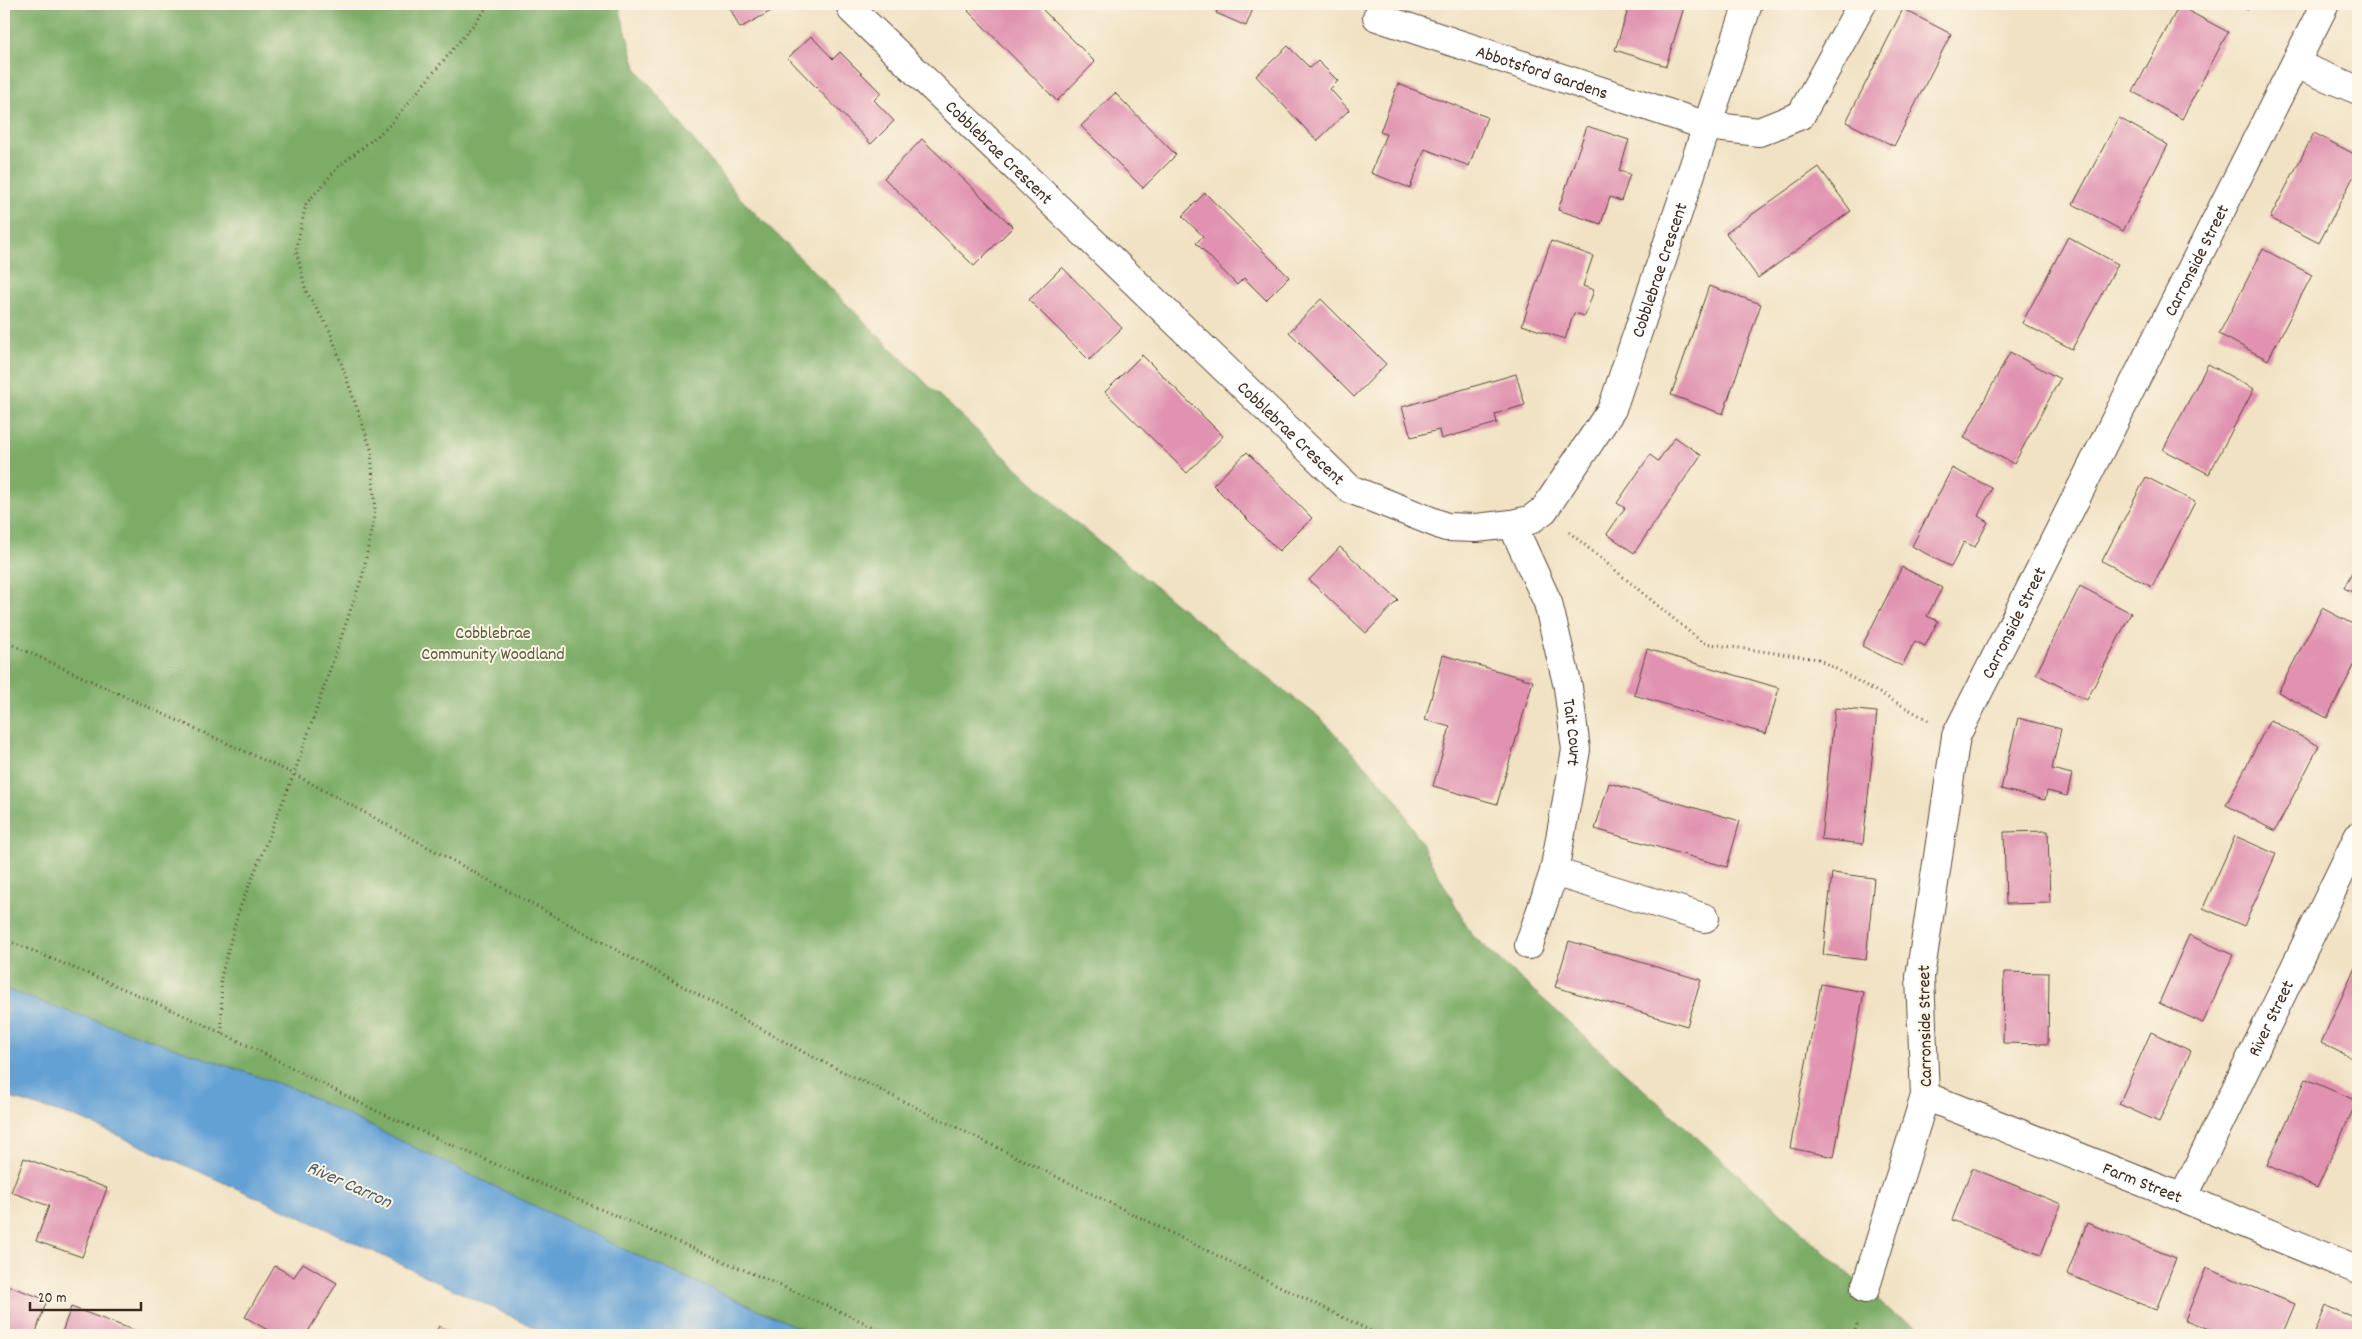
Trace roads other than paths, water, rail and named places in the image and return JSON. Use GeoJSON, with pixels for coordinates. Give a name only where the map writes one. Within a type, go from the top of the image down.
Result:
{"type":"FeatureCollection","features":[{"type":"Feature","properties":{"kind":"street","name":"Cobblebrae Crescent"},"geometry":{"type":"LineString","coordinates":[[850,4],[852,10],[1350,489],[1446,527],[1476,528],[1530,520],[1544,510],[1612,409],[1748,4]]}},
{"type":"Feature","properties":{"kind":"street","name":"Abbotsford Gardens"},"geometry":{"type":"LineString","coordinates":[[1377,17],[1707,126],[1759,132],[1801,115],[1862,4]]}},
{"type":"Feature","properties":{"kind":"street","name":"Carronside Street"},"geometry":{"type":"LineString","coordinates":[[1865,1289],[1926,1096],[1920,977],[1956,736],[2325,4]]}},
{"type":"Feature","properties":{"kind":"street"},"geometry":{"type":"LineString","coordinates":[[2295,64],[2358,90]]}},
{"type":"Feature","properties":{"kind":"street","name":"Tait Court"},"geometry":{"type":"LineString","coordinates":[[1512,524],[1548,603],[1569,696],[1576,750],[1554,872],[1529,945]]}},
{"type":"Feature","properties":{"kind":"street","name":"River Street"},"geometry":{"type":"LineString","coordinates":[[2183,1198],[2358,837]]}},
{"type":"Feature","properties":{"kind":"street"},"geometry":{"type":"LineString","coordinates":[[1554,872],[1706,918]]}},
{"type":"Feature","properties":{"kind":"street","name":"Farm Street"},"geometry":{"type":"LineString","coordinates":[[1926,1096],[2358,1270]]}},
{"type":"Feature","properties":{"kind":"water","name":"River Carron"},"geometry":{"type":"Polygon","coordinates":[[[4,989],[294,1089],[640,1257],[815,1335],[550,1335],[292,1213],[81,1119],[4,1096],[4,989]]]}},
{"type":"Feature","properties":{"kind":"park label","name":"Cobblebrae Community Woodland"},"geometry":{"type":"Point","coordinates":[493,642]}}]}
